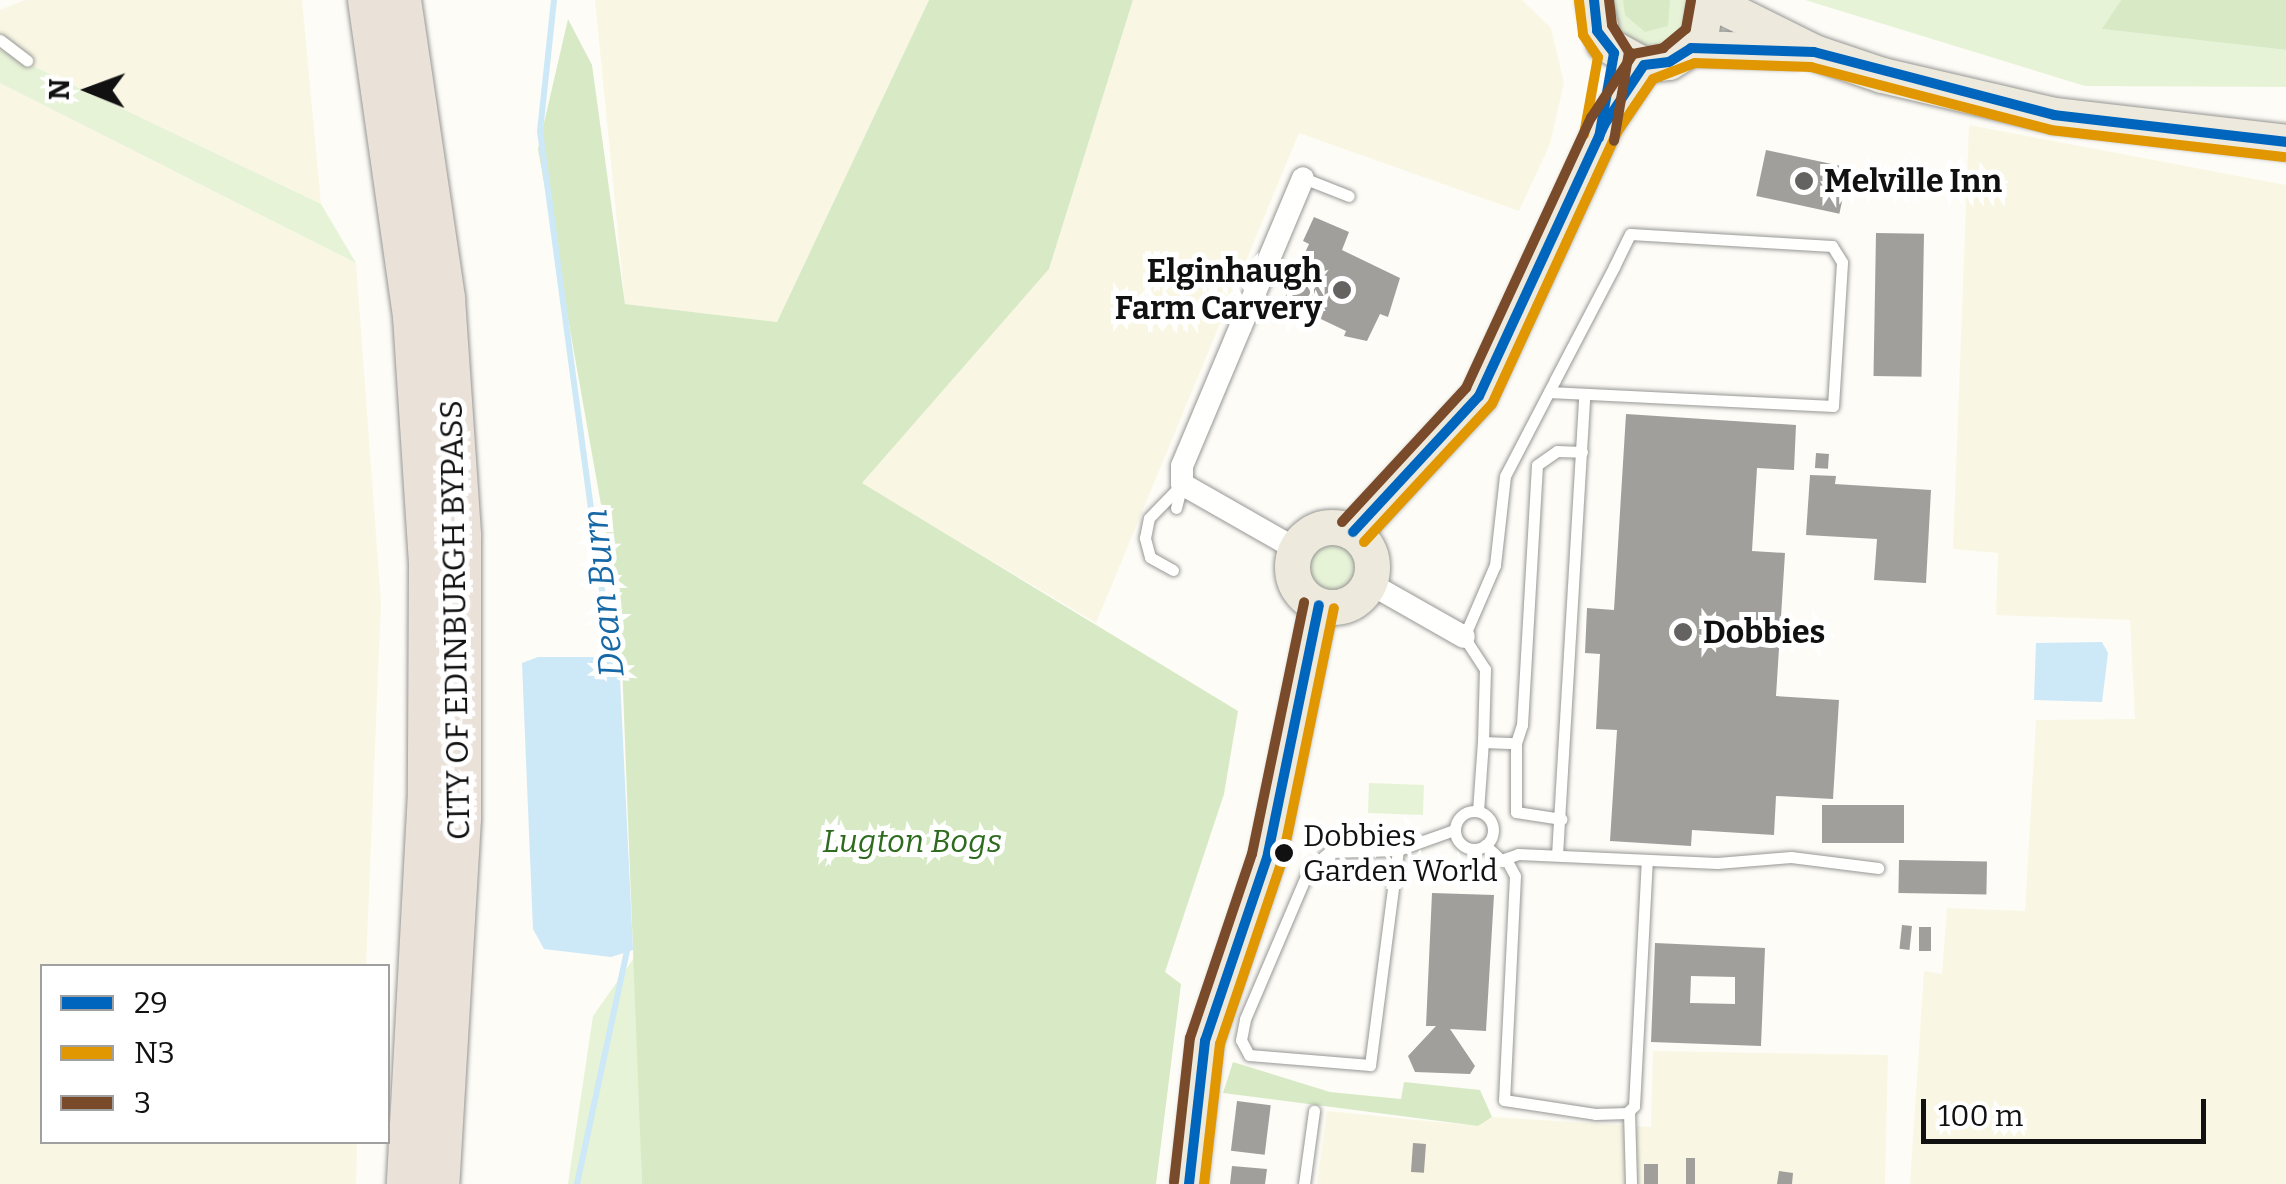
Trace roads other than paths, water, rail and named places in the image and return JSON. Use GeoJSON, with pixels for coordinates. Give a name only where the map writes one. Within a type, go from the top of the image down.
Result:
{"type":"FeatureCollection","features":[{"type":"Feature","properties":{"kind":"highway","name":"CITY OF EDINBURGH BYPASS"},"geometry":{"type":"LineString","coordinates":[[368,0],[414,316],[428,564],[428,810],[407,1184]]}},
{"type":"Feature","properties":{"kind":"highway","name":"CITY OF EDINBURGH BYPASS"},"geometry":{"type":"LineString","coordinates":[[400,0],[443,282],[461,536],[461,819],[439,1184]]}},
{"type":"Feature","properties":{"kind":"main road"},"geometry":{"type":"LineString","coordinates":[[1592,1],[1597,30],[1628,59],[1669,62],[1691,48],[1700,37],[1708,0],[1814,52],[1882,75],[2054,115],[2286,142]]}},
{"type":"Feature","properties":{"kind":"main road"},"geometry":{"type":"LineString","coordinates":[[1691,48],[1814,52]]}},
{"type":"Feature","properties":{"kind":"main road"},"geometry":{"type":"LineString","coordinates":[[1352,532],[1479,396],[1604,126],[1628,59]]}},
{"type":"Feature","properties":{"kind":"main road"},"geometry":{"type":"LineString","coordinates":[[1314,530],[1352,532],[1368,549],[1369,583],[1353,601],[1319,606],[1292,576],[1296,549],[1314,530]]}},
{"type":"Feature","properties":{"kind":"main road"},"geometry":{"type":"LineString","coordinates":[[1189,1184],[1205,1041],[1267,858],[1319,606]]}},
{"type":"Feature","properties":{"kind":"street"},"geometry":{"type":"LineString","coordinates":[[1296,549],[1182,484],[1182,466],[1304,178]]}},
{"type":"Feature","properties":{"kind":"street"},"geometry":{"type":"LineString","coordinates":[[1369,583],[1464,637]]}},
{"type":"Feature","properties":{"kind":"lane"},"geometry":{"type":"LineString","coordinates":[[0,40],[27,60]]}},
{"type":"Feature","properties":{"kind":"lane"},"geometry":{"type":"LineString","coordinates":[[1304,178],[1348,196]]}},
{"type":"Feature","properties":{"kind":"lane"},"geometry":{"type":"LineString","coordinates":[[1485,845],[1493,829],[1478,811],[1485,669],[1464,637],[1495,565],[1505,476],[1630,234],[1832,246],[1842,262],[1832,406],[1549,392]]}},
{"type":"Feature","properties":{"kind":"lane"},"geometry":{"type":"LineString","coordinates":[[1557,855],[1584,395]]}},
{"type":"Feature","properties":{"kind":"lane"},"geometry":{"type":"LineString","coordinates":[[1561,819],[1516,812],[1516,744],[1522,725],[1537,465],[1557,451],[1582,452]]}},
{"type":"Feature","properties":{"kind":"lane"},"geometry":{"type":"LineString","coordinates":[[1176,508],[1182,484]]}},
{"type":"Feature","properties":{"kind":"lane"},"geometry":{"type":"LineString","coordinates":[[1174,570],[1150,557],[1146,538],[1149,518],[1182,484]]}},
{"type":"Feature","properties":{"kind":"lane"},"geometry":{"type":"LineString","coordinates":[[1482,742],[1516,744]]}},
{"type":"Feature","properties":{"kind":"lane"},"geometry":{"type":"LineString","coordinates":[[1398,850],[1370,1065],[1249,1055],[1241,1040],[1246,1019],[1309,870],[1329,852],[1398,850],[1454,830],[1462,815],[1478,811]]}},
{"type":"Feature","properties":{"kind":"lane"},"geometry":{"type":"LineString","coordinates":[[1454,830],[1462,846],[1485,845]]}},
{"type":"Feature","properties":{"kind":"lane"},"geometry":{"type":"LineString","coordinates":[[1485,845],[1493,858],[1506,859],[1557,855],[1648,860],[1820,858],[1878,868]]}},
{"type":"Feature","properties":{"kind":"lane"},"geometry":{"type":"LineString","coordinates":[[1506,859],[1514,876],[1504,1100],[1595,1114],[1629,1110]]}},
{"type":"Feature","properties":{"kind":"lane"},"geometry":{"type":"LineString","coordinates":[[1631,1184],[1629,1110],[1648,860]]}},
{"type":"Feature","properties":{"kind":"lane"},"geometry":{"type":"LineString","coordinates":[[1304,1184],[1314,1111]]}},
{"type":"Feature","properties":{"kind":"water"},"geometry":{"type":"Polygon","coordinates":[[[2102,642],[2108,653],[2102,702],[2034,700],[2036,643],[2102,642]]]}},
{"type":"Feature","properties":{"kind":"water"},"geometry":{"type":"Polygon","coordinates":[[[538,657],[619,657],[633,950],[611,957],[544,949],[533,929],[522,663],[538,657]]]}},
{"type":"Feature","properties":{"kind":"waterway","name":"Dean Burn"},"geometry":{"type":"LineString","coordinates":[[554,0],[540,131],[612,664]]}},
{"type":"Feature","properties":{"kind":"waterway","name":"Dean Burn"},"geometry":{"type":"LineString","coordinates":[[577,1184],[628,946]]}},
{"type":"Feature","properties":{"kind":"place","name":"Melville Inn"},"geometry":{"type":"Point","coordinates":[1804,181]}},
{"type":"Feature","properties":{"kind":"place","name":"Elginhaugh Farm Carvery"},"geometry":{"type":"Point","coordinates":[1342,290]}},
{"type":"Feature","properties":{"kind":"place","name":"Dobbies"},"geometry":{"type":"Point","coordinates":[1683,632]}},
{"type":"Feature","properties":{"kind":"place","name":"Dobbies Garden World"},"geometry":{"type":"Point","coordinates":[1284,853]}},
{"type":"Feature","properties":{"kind":"park label","name":"Lugton Bogs"},"geometry":{"type":"Point","coordinates":[912,841]}}]}
